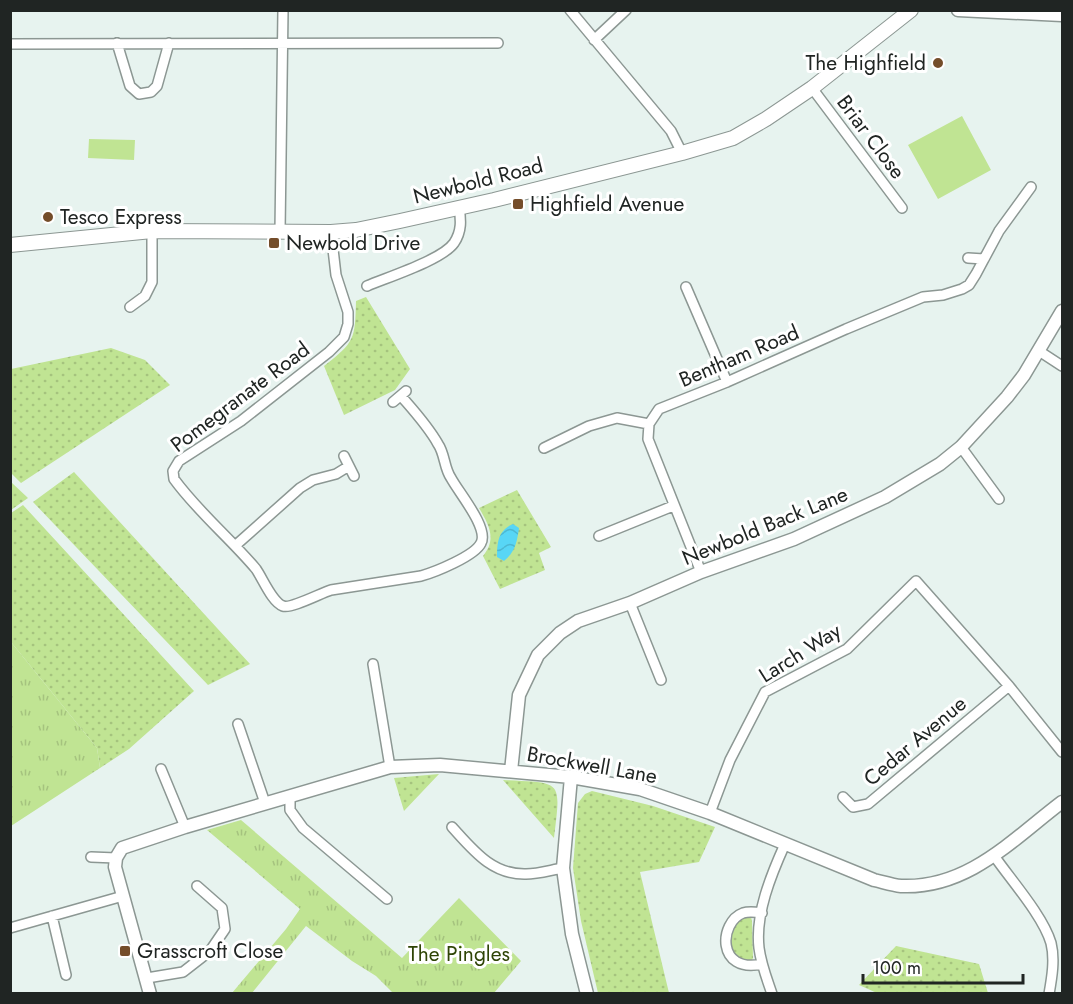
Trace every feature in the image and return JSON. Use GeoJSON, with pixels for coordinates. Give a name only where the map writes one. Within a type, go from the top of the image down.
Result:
{"type":"FeatureCollection","features":[{"type":"Feature","properties":{"kind":"main road","name":"Newbold Road"},"geometry":{"type":"LineString","coordinates":[[10,245],[152,231],[331,232],[356,230],[682,153],[733,138],[766,119],[812,88],[911,10]]}},
{"type":"Feature","properties":{"kind":"street"},"geometry":{"type":"LineString","coordinates":[[280,231],[282,10]]}},
{"type":"Feature","properties":{"kind":"street"},"geometry":{"type":"LineString","coordinates":[[570,10],[671,131],[682,153]]}},
{"type":"Feature","properties":{"kind":"street"},"geometry":{"type":"LineString","coordinates":[[594,40],[626,10]]}},
{"type":"Feature","properties":{"kind":"street"},"geometry":{"type":"LineString","coordinates":[[958,10],[1062,15]]}},
{"type":"Feature","properties":{"kind":"street"},"geometry":{"type":"LineString","coordinates":[[117,43],[130,86],[139,94],[152,92],[157,86],[169,43]]}},
{"type":"Feature","properties":{"kind":"street"},"geometry":{"type":"LineString","coordinates":[[10,44],[498,43]]}},
{"type":"Feature","properties":{"kind":"street","name":"Briar Close"},"geometry":{"type":"LineString","coordinates":[[812,88],[902,208]]}},
{"type":"Feature","properties":{"kind":"street","name":"Bentham Road"},"geometry":{"type":"LineString","coordinates":[[649,424],[659,409],[728,382],[923,297],[962,290],[969,285],[999,231],[1031,187]]}},
{"type":"Feature","properties":{"kind":"street"},"geometry":{"type":"LineString","coordinates":[[367,286],[442,254],[454,242],[462,224],[459,207]]}},
{"type":"Feature","properties":{"kind":"street"},"geometry":{"type":"LineString","coordinates":[[130,307],[146,296],[152,282],[152,231]]}},
{"type":"Feature","properties":{"kind":"street","name":"Pomegranate Road"},"geometry":{"type":"LineString","coordinates":[[331,232],[336,275],[348,312],[348,324],[344,337],[329,352],[241,421],[179,461],[173,471],[174,479],[180,488],[236,545],[264,579],[274,600],[282,606],[288,607],[325,591],[421,576],[475,551],[481,544],[484,535],[479,521],[448,475],[440,446],[400,396]]}},
{"type":"Feature","properties":{"kind":"street"},"geometry":{"type":"LineString","coordinates":[[968,258],[984,259]]}},
{"type":"Feature","properties":{"kind":"street"},"geometry":{"type":"LineString","coordinates":[[686,287],[728,382]]}},
{"type":"Feature","properties":{"kind":"street","name":"Newbold Back Lane"},"geometry":{"type":"LineString","coordinates":[[511,771],[519,695],[538,655],[560,633],[578,621],[794,539],[885,497],[940,464],[961,447],[1007,397],[1039,351],[1062,311]]}},
{"type":"Feature","properties":{"kind":"street"},"geometry":{"type":"LineString","coordinates":[[1039,351],[1062,366]]}},
{"type":"Feature","properties":{"kind":"street"},"geometry":{"type":"LineString","coordinates":[[544,448],[589,426],[617,418],[649,424],[648,439],[701,573]]}},
{"type":"Feature","properties":{"kind":"street"},"geometry":{"type":"LineString","coordinates":[[552,431],[556,442]]}},
{"type":"Feature","properties":{"kind":"street"},"geometry":{"type":"LineString","coordinates":[[961,447],[999,499]]}},
{"type":"Feature","properties":{"kind":"street"},"geometry":{"type":"LineString","coordinates":[[344,456],[354,476]]}},
{"type":"Feature","properties":{"kind":"street"},"geometry":{"type":"LineString","coordinates":[[236,545],[300,488],[313,480],[336,474],[349,466]]}},
{"type":"Feature","properties":{"kind":"street"},"geometry":{"type":"LineString","coordinates":[[599,536],[673,506]]}},
{"type":"Feature","properties":{"kind":"street","name":"Larch Way"},"geometry":{"type":"LineString","coordinates":[[710,813],[730,760],[765,692],[847,649],[916,581],[1009,686],[1062,752]]}},
{"type":"Feature","properties":{"kind":"street"},"geometry":{"type":"LineString","coordinates":[[630,603],[661,680]]}},
{"type":"Feature","properties":{"kind":"street"},"geometry":{"type":"LineString","coordinates":[[373,664],[390,767]]}},
{"type":"Feature","properties":{"kind":"street","name":"Cedar Avenue"},"geometry":{"type":"LineString","coordinates":[[843,797],[852,807],[868,804],[1009,686]]}},
{"type":"Feature","properties":{"kind":"street"},"geometry":{"type":"LineString","coordinates":[[238,724],[266,803]]}},
{"type":"Feature","properties":{"kind":"street","name":"Brockwell Lane"},"geometry":{"type":"LineString","coordinates":[[91,857],[119,853],[185,827],[390,767],[440,765],[571,777],[640,789],[710,813],[874,880],[901,886],[937,883],[968,873],[995,857],[1062,802]]}},
{"type":"Feature","properties":{"kind":"street"},"geometry":{"type":"LineString","coordinates":[[161,769],[185,827]]}},
{"type":"Feature","properties":{"kind":"street"},"geometry":{"type":"LineString","coordinates":[[571,777],[564,868],[572,934],[587,993]]}},
{"type":"Feature","properties":{"kind":"street"},"geometry":{"type":"LineString","coordinates":[[290,796],[290,810],[303,828],[387,899]]}},
{"type":"Feature","properties":{"kind":"street"},"geometry":{"type":"LineString","coordinates":[[452,827],[484,861],[503,872],[525,874],[564,868]]}},
{"type":"Feature","properties":{"kind":"street"},"geometry":{"type":"LineString","coordinates":[[772,993],[762,964],[759,932],[768,889],[785,844]]}},
{"type":"Feature","properties":{"kind":"street"},"geometry":{"type":"LineString","coordinates":[[119,853],[115,867],[150,993]]}},
{"type":"Feature","properties":{"kind":"street"},"geometry":{"type":"LineString","coordinates":[[995,857],[1044,926],[1051,943],[1053,962],[1050,990],[1039,985]]}},
{"type":"Feature","properties":{"kind":"street"},"geometry":{"type":"LineString","coordinates":[[147,978],[183,972],[210,951],[225,929],[222,908],[197,886]]}},
{"type":"Feature","properties":{"kind":"street"},"geometry":{"type":"LineString","coordinates":[[11,929],[123,896]]}},
{"type":"Feature","properties":{"kind":"street"},"geometry":{"type":"LineString","coordinates":[[762,913],[741,914],[735,918],[727,933],[728,954],[737,963],[750,967],[762,964]]}},
{"type":"Feature","properties":{"kind":"street"},"geometry":{"type":"LineString","coordinates":[[52,916],[66,975]]}},
{"type":"Feature","properties":{"kind":"green space"},"geometry":{"type":"Polygon","coordinates":[[[962,116],[991,170],[938,199],[908,145],[962,116]]]}},
{"type":"Feature","properties":{"kind":"green space"},"geometry":{"type":"Polygon","coordinates":[[[89,139],[135,140],[134,160],[88,158],[89,139]]]}},
{"type":"Feature","properties":{"kind":"green space"},"geometry":{"type":"Polygon","coordinates":[[[366,297],[410,369],[395,390],[344,415],[324,366],[342,351],[351,339],[354,332],[356,301],[366,297]]]}},
{"type":"Feature","properties":{"kind":"green space"},"geometry":{"type":"Polygon","coordinates":[[[111,348],[145,360],[170,385],[21,483],[11,473],[11,369],[111,348]]]}},
{"type":"Feature","properties":{"kind":"green space"},"geometry":{"type":"Polygon","coordinates":[[[74,472],[250,664],[208,685],[33,502],[74,472]]]}},
{"type":"Feature","properties":{"kind":"green space"},"geometry":{"type":"Polygon","coordinates":[[[11,482],[28,498],[11,510],[11,482]]]}},
{"type":"Feature","properties":{"kind":"green space"},"geometry":{"type":"Polygon","coordinates":[[[517,490],[551,547],[539,553],[545,570],[500,589],[483,556],[491,538],[479,508],[517,490]]]}},
{"type":"Feature","properties":{"kind":"green space"},"geometry":{"type":"Polygon","coordinates":[[[23,505],[194,691],[129,749],[100,768],[97,748],[11,642],[11,513],[23,505]]]}},
{"type":"Feature","properties":{"kind":"green space"},"geometry":{"type":"Polygon","coordinates":[[[11,642],[97,748],[100,768],[11,826],[11,642]]]}},
{"type":"Feature","properties":{"kind":"green space"},"geometry":{"type":"Polygon","coordinates":[[[439,774],[404,811],[394,778],[439,774]]]}},
{"type":"Feature","properties":{"kind":"green space"},"geometry":{"type":"Polygon","coordinates":[[[503,780],[537,782],[554,788],[557,804],[554,838],[503,780]]]}},
{"type":"Feature","properties":{"kind":"green space"},"geometry":{"type":"Polygon","coordinates":[[[592,791],[653,806],[715,827],[699,862],[640,872],[669,993],[598,993],[581,921],[573,868],[578,803],[585,794],[592,791]]]}},
{"type":"Feature","properties":{"kind":"green space","name":"The Pingles"},"geometry":{"type":"Polygon","coordinates":[[[241,820],[402,958],[459,898],[521,961],[494,993],[393,993],[376,976],[306,926],[252,993],[232,993],[300,909],[207,830],[241,820]]]}},
{"type":"Feature","properties":{"kind":"green space"},"geometry":{"type":"Polygon","coordinates":[[[751,917],[752,921],[753,958],[751,962],[741,960],[732,952],[729,940],[733,928],[741,918],[751,917]]]}},
{"type":"Feature","properties":{"kind":"green space"},"geometry":{"type":"Polygon","coordinates":[[[896,946],[979,964],[988,993],[877,993],[859,985],[896,946]]]}},
{"type":"Feature","properties":{"kind":"water"},"geometry":{"type":"Polygon","coordinates":[[[513,524],[519,528],[517,538],[513,550],[504,561],[497,557],[498,542],[504,530],[513,524]]]}},
{"type":"Feature","properties":{"kind":"place","name":"The Highfield"},"geometry":{"type":"Point","coordinates":[938,63]}},
{"type":"Feature","properties":{"kind":"place","name":"Highfield Avenue"},"geometry":{"type":"Point","coordinates":[518,204]}},
{"type":"Feature","properties":{"kind":"place","name":"Tesco Express"},"geometry":{"type":"Point","coordinates":[48,217]}},
{"type":"Feature","properties":{"kind":"place","name":"Newbold Drive"},"geometry":{"type":"Point","coordinates":[274,243]}},
{"type":"Feature","properties":{"kind":"place","name":"Grasscroft Close"},"geometry":{"type":"Point","coordinates":[125,951]}}]}
